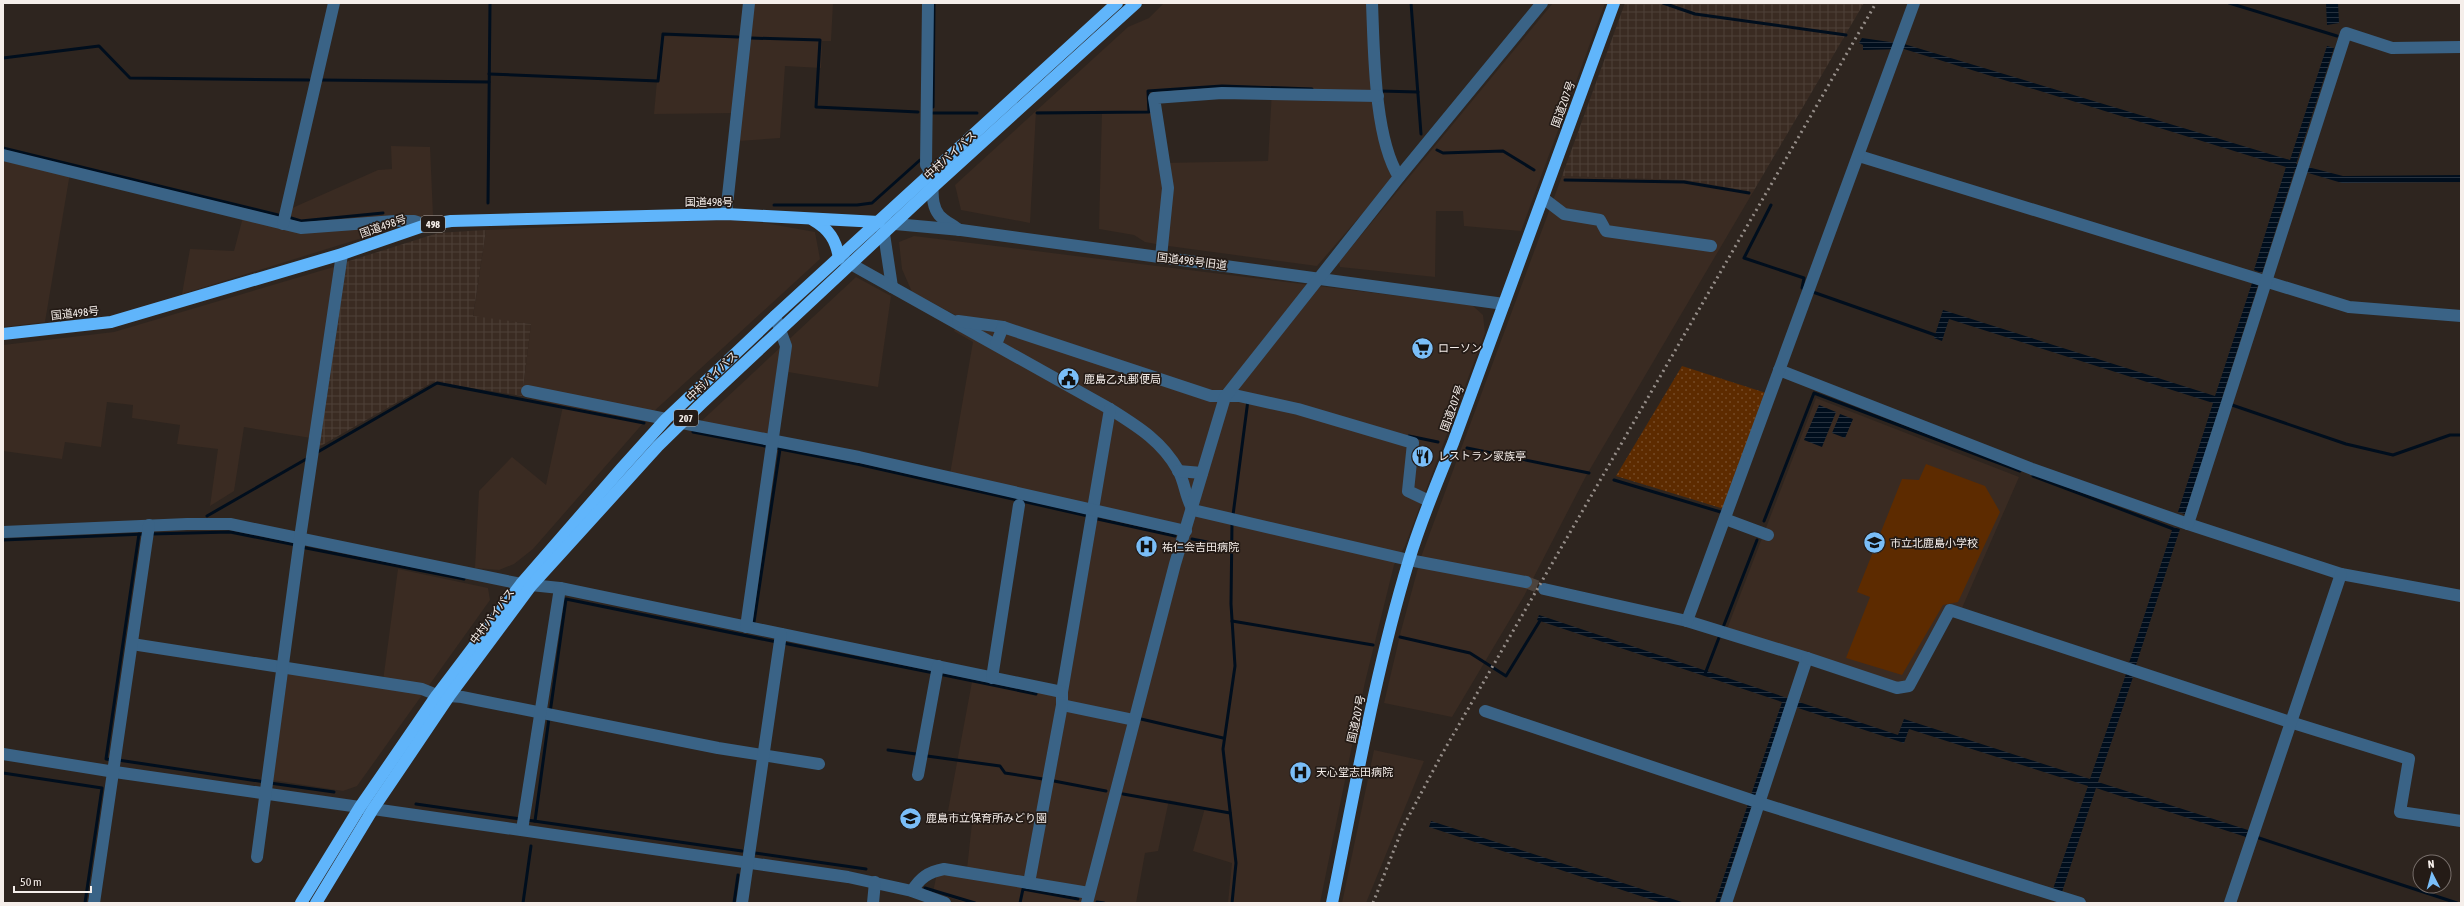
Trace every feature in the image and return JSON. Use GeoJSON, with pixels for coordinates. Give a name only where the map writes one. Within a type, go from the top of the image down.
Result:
{"type":"FeatureCollection","features":[{"type":"Feature","properties":{"kind":"highway","name":"中村バイパス"},"geometry":{"type":"LineString","coordinates":[[301,903],[360,807],[437,695],[526,585],[666,419],[775,316],[1118,3]]}},
{"type":"Feature","properties":{"kind":"highway","name":"中村バイパス"},"geometry":{"type":"LineString","coordinates":[[316,903],[373,808],[526,585],[682,423],[781,328],[852,264],[933,187],[1136,3]]}},
{"type":"Feature","properties":{"kind":"highway","name":"国道207号"},"geometry":{"type":"LineString","coordinates":[[1332,903],[1377,686],[1409,560],[1429,501],[1453,443],[1614,3]]}},
{"type":"Feature","properties":{"kind":"highway","name":"国道498号"},"geometry":{"type":"LineString","coordinates":[[3,334],[111,322],[342,254],[426,225],[451,222],[726,214],[879,222]]}},
{"type":"Feature","properties":{"kind":"highway"},"geometry":{"type":"LineString","coordinates":[[811,218],[828,230],[834,239],[839,258]]}},
{"type":"Feature","properties":{"kind":"street"},"geometry":{"type":"LineString","coordinates":[[283,224],[334,3]]}},
{"type":"Feature","properties":{"kind":"street"},"geometry":{"type":"LineString","coordinates":[[726,214],[749,3]]}},
{"type":"Feature","properties":{"kind":"street"},"geometry":{"type":"LineString","coordinates":[[928,3],[926,165],[932,173],[934,207],[940,216],[961,230]]}},
{"type":"Feature","properties":{"kind":"street"},"geometry":{"type":"LineString","coordinates":[[1372,3],[1377,90],[1389,156],[1399,177]]}},
{"type":"Feature","properties":{"kind":"street"},"geometry":{"type":"LineString","coordinates":[[912,891],[920,879],[933,871],[944,869],[1029,883],[1088,898],[1134,720],[1202,474],[1225,397],[1399,177],[1542,3]]}},
{"type":"Feature","properties":{"kind":"street"},"geometry":{"type":"LineString","coordinates":[[1687,621],[1914,3]]}},
{"type":"Feature","properties":{"kind":"street"},"geometry":{"type":"LineString","coordinates":[[2188,524],[2346,33],[2392,48],[2461,47]]}},
{"type":"Feature","properties":{"kind":"street"},"geometry":{"type":"LineString","coordinates":[[1161,257],[1168,188],[1154,98],[1222,93],[1377,90]]}},
{"type":"Feature","properties":{"kind":"street"},"geometry":{"type":"LineString","coordinates":[[3,155],[301,228],[395,221],[414,222],[426,225]]}},
{"type":"Feature","properties":{"kind":"street"},"geometry":{"type":"LineString","coordinates":[[1859,156],[2349,307],[2461,316]]}},
{"type":"Feature","properties":{"kind":"street"},"geometry":{"type":"LineString","coordinates":[[1543,198],[1564,214],[1600,220],[1606,231],[1711,246]]}},
{"type":"Feature","properties":{"kind":"street"},"geometry":{"type":"LineString","coordinates":[[879,222],[884,234],[892,286]]}},
{"type":"Feature","properties":{"kind":"street","name":"国道498号旧道"},"geometry":{"type":"LineString","coordinates":[[879,222],[893,225],[961,230],[1504,304]]}},
{"type":"Feature","properties":{"kind":"street"},"geometry":{"type":"LineString","coordinates":[[257,857],[300,538],[342,254]]}},
{"type":"Feature","properties":{"kind":"street"},"geometry":{"type":"LineString","coordinates":[[839,258],[996,344],[1110,409],[1145,432],[1160,444],[1178,470],[1187,500],[1193,510],[1409,560],[1526,582]]}},
{"type":"Feature","properties":{"kind":"street"},"geometry":{"type":"LineString","coordinates":[[746,627],[786,346],[781,328],[775,316]]}},
{"type":"Feature","properties":{"kind":"street"},"geometry":{"type":"LineString","coordinates":[[953,321],[1003,327],[1211,396],[1248,399],[1298,409],[1412,443],[1408,491],[1429,501]]}},
{"type":"Feature","properties":{"kind":"street"},"geometry":{"type":"LineString","coordinates":[[996,344],[1003,327]]}},
{"type":"Feature","properties":{"kind":"street"},"geometry":{"type":"LineString","coordinates":[[1779,370],[2032,469],[2188,524],[2341,574],[2461,596]]}},
{"type":"Feature","properties":{"kind":"street"},"geometry":{"type":"LineString","coordinates":[[527,391],[666,419]]}},
{"type":"Feature","properties":{"kind":"street"},"geometry":{"type":"LineString","coordinates":[[1029,883],[1062,705],[1062,692],[1110,409]]}},
{"type":"Feature","properties":{"kind":"street"},"geometry":{"type":"LineString","coordinates":[[682,423],[859,457],[1092,515],[1186,531]]}},
{"type":"Feature","properties":{"kind":"street"},"geometry":{"type":"LineString","coordinates":[[1178,470],[1202,474]]}},
{"type":"Feature","properties":{"kind":"street"},"geometry":{"type":"LineString","coordinates":[[992,678],[1019,505]]}},
{"type":"Feature","properties":{"kind":"street"},"geometry":{"type":"LineString","coordinates":[[1727,515],[1768,535]]}},
{"type":"Feature","properties":{"kind":"street"},"geometry":{"type":"LineString","coordinates":[[3,532],[149,525],[230,524],[526,585],[560,588],[1062,692]]}},
{"type":"Feature","properties":{"kind":"street"},"geometry":{"type":"LineString","coordinates":[[94,903],[116,764],[149,525]]}},
{"type":"Feature","properties":{"kind":"street"},"geometry":{"type":"LineString","coordinates":[[2230,903],[2341,574]]}},
{"type":"Feature","properties":{"kind":"street"},"geometry":{"type":"LineString","coordinates":[[523,823],[560,588]]}},
{"type":"Feature","properties":{"kind":"street"},"geometry":{"type":"LineString","coordinates":[[1544,589],[1687,621],[1807,658],[1897,688],[1909,686],[1950,610],[2290,722],[2409,759],[2400,812],[2461,821]]}},
{"type":"Feature","properties":{"kind":"street"},"geometry":{"type":"LineString","coordinates":[[742,903],[781,634]]}},
{"type":"Feature","properties":{"kind":"street"},"geometry":{"type":"LineString","coordinates":[[132,644],[422,689],[437,695],[450,695],[718,748],[820,764]]}},
{"type":"Feature","properties":{"kind":"street"},"geometry":{"type":"LineString","coordinates":[[1726,903],[1807,658]]}},
{"type":"Feature","properties":{"kind":"street"},"geometry":{"type":"LineString","coordinates":[[918,776],[938,666]]}},
{"type":"Feature","properties":{"kind":"street"},"geometry":{"type":"LineString","coordinates":[[1062,705],[1134,720]]}},
{"type":"Feature","properties":{"kind":"street"},"geometry":{"type":"LineString","coordinates":[[1485,711],[2047,898],[2080,903]]}},
{"type":"Feature","properties":{"kind":"street"},"geometry":{"type":"LineString","coordinates":[[3,754],[116,764],[267,786],[360,807],[523,823],[748,863],[876,882],[912,891],[944,903]]}},
{"type":"Feature","properties":{"kind":"street"},"geometry":{"type":"LineString","coordinates":[[873,903],[876,882]]}},
{"type":"Feature","properties":{"kind":"shaded area"},"geometry":{"type":"Polygon","coordinates":[[[743,3],[833,3],[831,41],[822,41],[821,68],[785,66],[780,138],[738,141],[738,113],[654,114],[661,36],[739,38],[743,3]]]}},
{"type":"Feature","properties":{"kind":"shaded area"},"geometry":{"type":"Polygon","coordinates":[[[1164,3],[1367,3],[1394,177],[1317,266],[1145,242],[1134,235],[1099,229],[1102,111],[1036,111],[1128,27],[1149,18],[1164,3]],[[1272,90],[1153,94],[1162,163],[1268,161],[1272,90]]]}},
{"type":"Feature","properties":{"kind":"shaded area"},"geometry":{"type":"Polygon","coordinates":[[[1553,3],[1605,3],[1521,231],[1464,226],[1463,211],[1436,211],[1435,277],[1340,267],[1339,262],[1553,3]]]}},
{"type":"Feature","properties":{"kind":"shaded area"},"geometry":{"type":"Polygon","coordinates":[[[1625,3],[1864,3],[1753,192],[1684,180],[1562,176],[1625,3]]]}},
{"type":"Feature","properties":{"kind":"shaded area"},"geometry":{"type":"Polygon","coordinates":[[[1036,111],[1030,223],[961,210],[955,185],[1036,111]]]}},
{"type":"Feature","properties":{"kind":"shaded area"},"geometry":{"type":"Polygon","coordinates":[[[391,146],[430,147],[433,216],[182,294],[190,249],[234,251],[243,217],[286,227],[290,209],[378,170],[392,169],[391,146]]]}},
{"type":"Feature","properties":{"kind":"shaded area"},"geometry":{"type":"Polygon","coordinates":[[[5,157],[70,173],[45,322],[3,327],[3,166],[5,157]]]}},
{"type":"Feature","properties":{"kind":"shaded area"},"geometry":{"type":"Polygon","coordinates":[[[1562,176],[1684,180],[1753,192],[1586,476],[1524,596],[1452,717],[1384,703],[1401,631],[1421,557],[1562,176]]]}},
{"type":"Feature","properties":{"kind":"shaded area"},"geometry":{"type":"Polygon","coordinates":[[[727,219],[765,223],[815,232],[820,259],[652,413],[533,549],[514,564],[499,570],[475,568],[479,491],[512,457],[546,485],[563,406],[522,396],[531,324],[473,317],[486,230],[727,219]]]}},
{"type":"Feature","properties":{"kind":"shaded area"},"geometry":{"type":"Polygon","coordinates":[[[486,230],[473,316],[531,324],[522,396],[433,382],[317,448],[346,262],[438,233],[486,230]]]}},
{"type":"Feature","properties":{"kind":"shaded area"},"geometry":{"type":"Polygon","coordinates":[[[914,236],[1472,305],[1483,315],[1485,333],[1405,546],[1394,565],[1365,682],[1320,903],[1228,903],[1232,863],[1193,851],[1205,808],[1169,800],[1158,851],[1145,853],[1136,903],[966,903],[933,892],[939,864],[967,869],[973,814],[948,811],[974,671],[1065,692],[1094,515],[949,480],[973,342],[954,331],[959,317],[912,292],[902,269],[899,242],[914,236]]]}},
{"type":"Feature","properties":{"kind":"shaded area"},"geometry":{"type":"Polygon","coordinates":[[[337,266],[311,438],[244,427],[234,491],[210,506],[218,449],[177,444],[180,425],[132,418],[133,405],[107,402],[101,447],[65,442],[62,459],[3,451],[3,345],[114,332],[337,266]]]}},
{"type":"Feature","properties":{"kind":"shaded area"},"geometry":{"type":"Polygon","coordinates":[[[856,277],[891,296],[878,387],[788,372],[775,444],[695,427],[856,277]]]}},
{"type":"Feature","properties":{"kind":"shaded area"},"geometry":{"type":"Polygon","coordinates":[[[1682,366],[1766,393],[1724,509],[1616,476],[1682,366]]]}},
{"type":"Feature","properties":{"kind":"shaded area","name":"市立北鹿島小学校"},"geometry":{"type":"Polygon","coordinates":[[[1816,398],[2019,477],[1962,608],[1948,608],[1907,685],[1727,629],[1816,398]]]}},
{"type":"Feature","properties":{"kind":"shaded area"},"geometry":{"type":"Polygon","coordinates":[[[1926,464],[1985,486],[2000,512],[1958,602],[1943,605],[1902,675],[1846,658],[1870,597],[1857,592],[1902,479],[1919,480],[1926,464]]]}},
{"type":"Feature","properties":{"kind":"shaded area"},"geometry":{"type":"Polygon","coordinates":[[[398,569],[488,588],[490,600],[357,786],[343,791],[272,780],[289,666],[383,681],[398,569]]]}},
{"type":"Feature","properties":{"kind":"shaded area"},"geometry":{"type":"Polygon","coordinates":[[[1374,750],[1424,761],[1366,903],[1342,903],[1374,750]]]}},
{"type":"Feature","properties":{"kind":"water"},"geometry":{"type":"Polygon","coordinates":[[[2326,3],[2338,3],[2339,23],[2327,25],[2326,3]]]}},
{"type":"Feature","properties":{"kind":"water"},"geometry":{"type":"Polygon","coordinates":[[[1862,38],[1904,44],[2290,160],[2327,46],[2334,48],[2296,164],[2343,176],[2461,175],[2461,182],[2342,183],[2295,169],[2262,273],[2254,270],[2286,167],[1904,49],[1863,50],[1863,45],[1859,43],[1862,38]]]}},
{"type":"Feature","properties":{"kind":"water"},"geometry":{"type":"Polygon","coordinates":[[[2252,283],[2258,285],[2222,398],[2224,399],[2220,406],[2185,514],[2178,512],[2213,403],[1949,319],[1942,341],[1934,338],[1943,310],[2215,396],[2252,283]]]}},
{"type":"Feature","properties":{"kind":"water"},"geometry":{"type":"Polygon","coordinates":[[[1819,405],[1836,412],[1822,447],[1804,440],[1819,405]]]}},
{"type":"Feature","properties":{"kind":"water"},"geometry":{"type":"Polygon","coordinates":[[[1840,414],[1853,419],[1845,438],[1832,433],[1840,414]]]}},
{"type":"Feature","properties":{"kind":"water"},"geometry":{"type":"Polygon","coordinates":[[[2173,527],[2180,529],[2136,665],[2129,663],[2173,527]]]}},
{"type":"Feature","properties":{"kind":"water"},"geometry":{"type":"Polygon","coordinates":[[[1539,615],[1898,735],[1904,719],[2090,779],[2126,674],[2133,677],[2098,782],[2248,830],[2246,837],[2096,788],[2062,892],[2053,889],[2088,786],[1909,729],[1904,743],[1786,704],[1719,903],[1715,903],[1782,702],[1537,620],[1539,615]]]}},
{"type":"Feature","properties":{"kind":"water"},"geometry":{"type":"Polygon","coordinates":[[[1431,821],[1685,903],[1662,903],[1429,827],[1431,821]]]}},
{"type":"Feature","properties":{"kind":"waterway"},"geometry":{"type":"LineString","coordinates":[[488,203],[490,3]]}},
{"type":"Feature","properties":{"kind":"waterway"},"geometry":{"type":"LineString","coordinates":[[933,107],[934,3]]}},
{"type":"Feature","properties":{"kind":"waterway"},"geometry":{"type":"LineString","coordinates":[[1411,3],[1421,134]]}},
{"type":"Feature","properties":{"kind":"waterway"},"geometry":{"type":"LineString","coordinates":[[1663,3],[1695,14],[1846,35]]}},
{"type":"Feature","properties":{"kind":"waterway"},"geometry":{"type":"LineString","coordinates":[[2229,3],[2337,36]]}},
{"type":"Feature","properties":{"kind":"waterway"},"geometry":{"type":"LineString","coordinates":[[489,74],[658,81],[663,34],[738,37]]}},
{"type":"Feature","properties":{"kind":"waterway"},"geometry":{"type":"LineString","coordinates":[[751,38],[820,40],[816,107],[918,112]]}},
{"type":"Feature","properties":{"kind":"waterway"},"geometry":{"type":"LineString","coordinates":[[3,58],[99,46],[130,78],[309,80]]}},
{"type":"Feature","properties":{"kind":"waterway"},"geometry":{"type":"LineString","coordinates":[[322,80],[489,82]]}},
{"type":"Feature","properties":{"kind":"waterway"},"geometry":{"type":"LineString","coordinates":[[1037,113],[1149,112],[1148,91],[1222,86],[1312,89]]}},
{"type":"Feature","properties":{"kind":"waterway"},"geometry":{"type":"LineString","coordinates":[[1380,91],[1418,92]]}},
{"type":"Feature","properties":{"kind":"waterway"},"geometry":{"type":"LineString","coordinates":[[933,113],[977,113]]}},
{"type":"Feature","properties":{"kind":"waterway"},"geometry":{"type":"LineString","coordinates":[[3,148],[278,215]]}},
{"type":"Feature","properties":{"kind":"waterway"},"geometry":{"type":"LineString","coordinates":[[1437,150],[1443,153],[1503,151],[1534,170]]}},
{"type":"Feature","properties":{"kind":"waterway"},"geometry":{"type":"LineString","coordinates":[[774,205],[857,205],[872,203],[920,160]]}},
{"type":"Feature","properties":{"kind":"waterway"},"geometry":{"type":"LineString","coordinates":[[1565,180],[1684,182],[1749,193]]}},
{"type":"Feature","properties":{"kind":"waterway"},"geometry":{"type":"LineString","coordinates":[[1771,205],[1744,258],[1804,278],[1802,288],[1805,289]]}},
{"type":"Feature","properties":{"kind":"waterway"},"geometry":{"type":"LineString","coordinates":[[291,218],[301,221],[383,213]]}},
{"type":"Feature","properties":{"kind":"waterway"},"geometry":{"type":"LineString","coordinates":[[1810,291],[1938,336]]}},
{"type":"Feature","properties":{"kind":"waterway"},"geometry":{"type":"LineString","coordinates":[[316,453],[437,383],[644,423]]}},
{"type":"Feature","properties":{"kind":"waterway"},"geometry":{"type":"LineString","coordinates":[[1764,521],[1814,393],[2020,471]]}},
{"type":"Feature","properties":{"kind":"waterway"},"geometry":{"type":"LineString","coordinates":[[1233,515],[1248,400]]}},
{"type":"Feature","properties":{"kind":"waterway"},"geometry":{"type":"LineString","coordinates":[[2232,405],[2346,444],[2393,455],[2450,435],[2461,435]]}},
{"type":"Feature","properties":{"kind":"waterway"},"geometry":{"type":"LineString","coordinates":[[693,432],[770,447]]}},
{"type":"Feature","properties":{"kind":"waterway"},"geometry":{"type":"LineString","coordinates":[[1409,436],[1438,442]]}},
{"type":"Feature","properties":{"kind":"waterway"},"geometry":{"type":"LineString","coordinates":[[775,448],[857,464],[1088,516]]}},
{"type":"Feature","properties":{"kind":"waterway"},"geometry":{"type":"LineString","coordinates":[[1467,448],[1589,473]]}},
{"type":"Feature","properties":{"kind":"waterway"},"geometry":{"type":"LineString","coordinates":[[754,622],[780,449]]}},
{"type":"Feature","properties":{"kind":"waterway"},"geometry":{"type":"LineString","coordinates":[[207,516],[308,458]]}},
{"type":"Feature","properties":{"kind":"waterway"},"geometry":{"type":"LineString","coordinates":[[2033,476],[2176,530]]}},
{"type":"Feature","properties":{"kind":"waterway"},"geometry":{"type":"LineString","coordinates":[[1614,480],[1724,513]]}},
{"type":"Feature","properties":{"kind":"waterway"},"geometry":{"type":"LineString","coordinates":[[1093,518],[1175,536]]}},
{"type":"Feature","properties":{"kind":"waterway"},"geometry":{"type":"LineString","coordinates":[[1232,523],[1231,604],[1235,666],[1223,749],[1236,863],[1232,903]]}},
{"type":"Feature","properties":{"kind":"waterway"},"geometry":{"type":"LineString","coordinates":[[151,534],[230,532],[296,545]]}},
{"type":"Feature","properties":{"kind":"waterway"},"geometry":{"type":"LineString","coordinates":[[112,760],[106,759],[139,534]]}},
{"type":"Feature","properties":{"kind":"waterway"},"geometry":{"type":"LineString","coordinates":[[3,540],[145,534]]}},
{"type":"Feature","properties":{"kind":"waterway"},"geometry":{"type":"LineString","coordinates":[[1192,539],[1232,547]]}},
{"type":"Feature","properties":{"kind":"waterway"},"geometry":{"type":"LineString","coordinates":[[1722,630],[1757,540]]}},
{"type":"Feature","properties":{"kind":"waterway"},"geometry":{"type":"LineString","coordinates":[[301,547],[464,579]]}},
{"type":"Feature","properties":{"kind":"waterway"},"geometry":{"type":"LineString","coordinates":[[550,713],[566,599],[777,642]]}},
{"type":"Feature","properties":{"kind":"waterway"},"geometry":{"type":"LineString","coordinates":[[1400,637],[1470,653],[1506,676],[1541,619]]}},
{"type":"Feature","properties":{"kind":"waterway"},"geometry":{"type":"LineString","coordinates":[[1232,621],[1373,645]]}},
{"type":"Feature","properties":{"kind":"waterway"},"geometry":{"type":"LineString","coordinates":[[1705,674],[1720,635]]}},
{"type":"Feature","properties":{"kind":"waterway"},"geometry":{"type":"LineString","coordinates":[[783,643],[934,673]]}},
{"type":"Feature","properties":{"kind":"waterway"},"geometry":{"type":"LineString","coordinates":[[939,674],[1036,694]]}},
{"type":"Feature","properties":{"kind":"waterway"},"geometry":{"type":"LineString","coordinates":[[535,821],[549,718]]}},
{"type":"Feature","properties":{"kind":"waterway"},"geometry":{"type":"LineString","coordinates":[[1141,719],[1223,738]]}},
{"type":"Feature","properties":{"kind":"waterway"},"geometry":{"type":"LineString","coordinates":[[888,750],[916,754]]}},
{"type":"Feature","properties":{"kind":"waterway"},"geometry":{"type":"LineString","coordinates":[[927,756],[1000,766],[1005,773],[1043,779]]}},
{"type":"Feature","properties":{"kind":"waterway"},"geometry":{"type":"LineString","coordinates":[[118,760],[265,782]]}},
{"type":"Feature","properties":{"kind":"waterway"},"geometry":{"type":"LineString","coordinates":[[3,773],[102,788],[85,903]]}},
{"type":"Feature","properties":{"kind":"waterway"},"geometry":{"type":"LineString","coordinates":[[1054,781],[1106,791]]}},
{"type":"Feature","properties":{"kind":"waterway"},"geometry":{"type":"LineString","coordinates":[[270,783],[334,792]]}},
{"type":"Feature","properties":{"kind":"waterway"},"geometry":{"type":"LineString","coordinates":[[1123,794],[1230,813]]}},
{"type":"Feature","properties":{"kind":"waterway"},"geometry":{"type":"LineString","coordinates":[[416,804],[521,819]]}},
{"type":"Feature","properties":{"kind":"waterway"},"geometry":{"type":"LineString","coordinates":[[527,820],[742,851]]}},
{"type":"Feature","properties":{"kind":"waterway"},"geometry":{"type":"LineString","coordinates":[[2256,837],[2457,903]]}},
{"type":"Feature","properties":{"kind":"waterway"},"geometry":{"type":"LineString","coordinates":[[523,903],[531,846]]}},
{"type":"Feature","properties":{"kind":"waterway"},"geometry":{"type":"LineString","coordinates":[[755,853],[866,869]]}},
{"type":"Feature","properties":{"kind":"waterway"},"geometry":{"type":"LineString","coordinates":[[734,903],[738,875]]}},
{"type":"Feature","properties":{"kind":"waterway"},"geometry":{"type":"LineString","coordinates":[[925,888],[975,903]]}},
{"type":"Feature","properties":{"kind":"waterway"},"geometry":{"type":"LineString","coordinates":[[1020,903],[1023,889],[1078,899]]}},
{"type":"Feature","properties":{"kind":"waterway"},"geometry":{"type":"LineString","coordinates":[[1097,902],[1104,903]]}},
{"type":"Feature","properties":{"kind":"tunnel"},"geometry":{"type":"LineString","coordinates":[[1526,582],[1544,589]]}},
{"type":"Feature","properties":{"kind":"railway"},"geometry":{"type":"LineString","coordinates":[[1373,903],[1403,827],[1442,754],[1876,3]]}},
{"type":"Feature","properties":{"kind":"place","name":"ローソン"},"geometry":{"type":"Point","coordinates":[1423,348]}},
{"type":"Feature","properties":{"kind":"place","name":"鹿島乙丸郵便局"},"geometry":{"type":"Point","coordinates":[1069,379]}},
{"type":"Feature","properties":{"kind":"place","name":"レストラン家族亭"},"geometry":{"type":"Point","coordinates":[1422,456]}},
{"type":"Feature","properties":{"kind":"place","name":"市立北鹿島小学校"},"geometry":{"type":"Point","coordinates":[1875,543]}},
{"type":"Feature","properties":{"kind":"place","name":"祐仁会吉田病院"},"geometry":{"type":"Point","coordinates":[1146,547]}},
{"type":"Feature","properties":{"kind":"place","name":"天心堂志田病院"},"geometry":{"type":"Point","coordinates":[1301,772]}},
{"type":"Feature","properties":{"kind":"place","name":"鹿島市立保育所みどり園"},"geometry":{"type":"Point","coordinates":[911,818]}}]}
